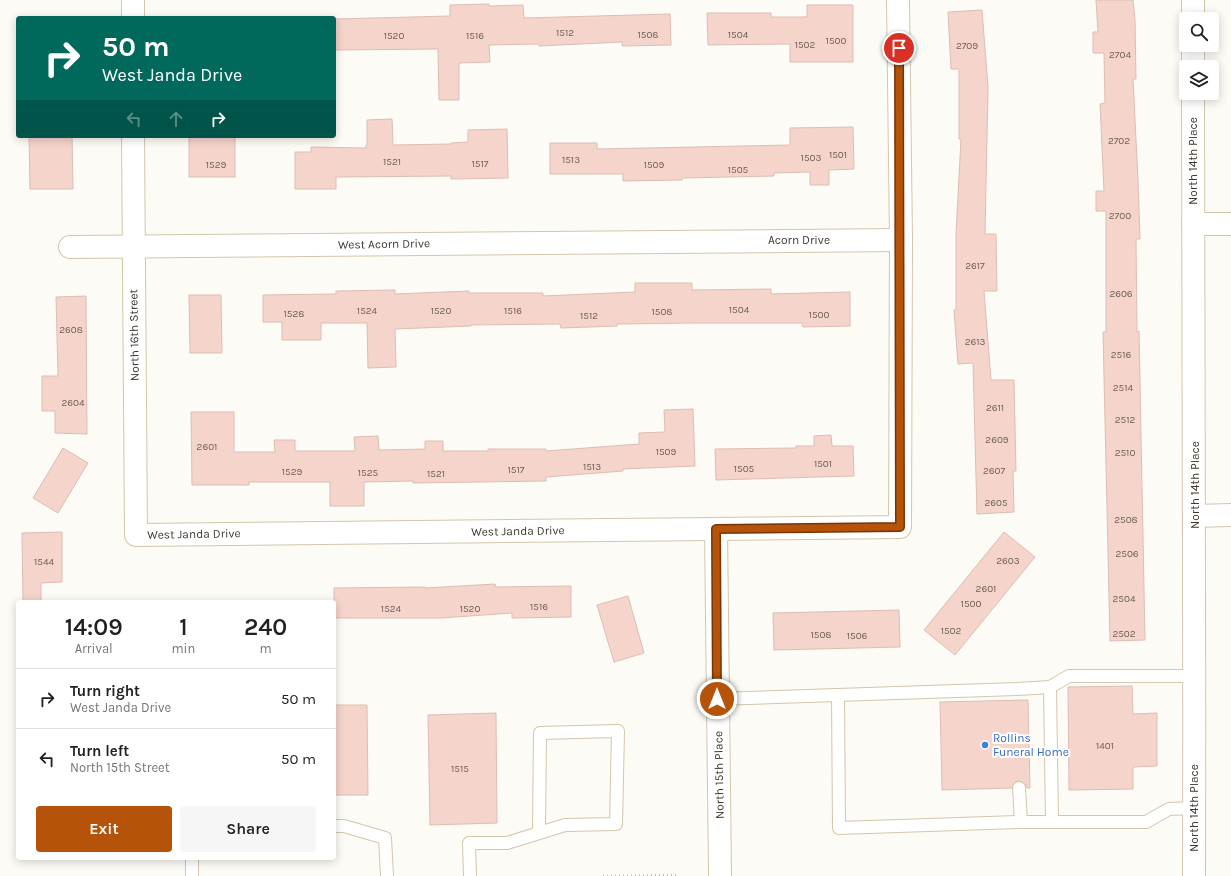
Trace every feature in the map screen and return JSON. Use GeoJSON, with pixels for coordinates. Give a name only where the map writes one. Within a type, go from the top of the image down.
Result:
{"type":"FeatureCollection","features":[{"type":"Feature","properties":{"kind":"street"},"geometry":{"type":"LineString","coordinates":[[133,0],[133,16]]}},
{"type":"Feature","properties":{"kind":"street"},"geometry":{"type":"LineString","coordinates":[[898,0],[901,240]]}},
{"type":"Feature","properties":{"kind":"street"},"geometry":{"type":"LineString","coordinates":[[1193,0],[1193,12]]}},
{"type":"Feature","properties":{"kind":"street","name":"North 14th Place"},"geometry":{"type":"LineString","coordinates":[[1193,100],[1195,516],[1193,676],[1194,876]]}},
{"type":"Feature","properties":{"kind":"street","name":"North 16th Street"},"geometry":{"type":"LineString","coordinates":[[132,138],[136,535]]}},
{"type":"Feature","properties":{"kind":"street"},"geometry":{"type":"LineString","coordinates":[[1193,224],[1231,224]]}},
{"type":"Feature","properties":{"kind":"street","name":"Acorn Drive"},"geometry":{"type":"LineString","coordinates":[[697,241],[901,240]]}},
{"type":"Feature","properties":{"kind":"street","name":"West Janda Drive"},"geometry":{"type":"LineString","coordinates":[[136,535],[900,527],[901,240]]}},
{"type":"Feature","properties":{"kind":"street","name":"West Acorn Drive"},"geometry":{"type":"LineString","coordinates":[[70,247],[697,241]]}},
{"type":"Feature","properties":{"kind":"street"},"geometry":{"type":"LineString","coordinates":[[1195,516],[1231,515]]}},
{"type":"Feature","properties":{"kind":"street","name":"North 15th Place"},"geometry":{"type":"LineString","coordinates":[[716,529],[720,876]]}},
{"type":"Feature","properties":{"kind":"lane"},"geometry":{"type":"LineString","coordinates":[[717,699],[838,695],[1018,695],[1050,687],[1069,676],[1193,676]]}},
{"type":"Feature","properties":{"kind":"lane"},"geometry":{"type":"LineString","coordinates":[[1050,687],[1052,822]]}},
{"type":"Feature","properties":{"kind":"lane"},"geometry":{"type":"LineString","coordinates":[[838,695],[839,828],[1021,822],[1146,822],[1170,809],[1194,808]]}},
{"type":"Feature","properties":{"kind":"lane"},"geometry":{"type":"LineString","coordinates":[[470,876],[469,843],[507,843],[564,825],[616,824],[618,731],[540,733],[540,832]]}},
{"type":"Feature","properties":{"kind":"lane"},"geometry":{"type":"LineString","coordinates":[[1019,788],[1021,822]]}},
{"type":"Feature","properties":{"kind":"lane"},"geometry":{"type":"LineString","coordinates":[[336,826],[344,826],[385,838],[387,876]]}},
{"type":"Feature","properties":{"kind":"lane"},"geometry":{"type":"LineString","coordinates":[[192,860],[192,876]]}},
{"type":"Feature","properties":{"kind":"path"},"geometry":{"type":"LineString","coordinates":[[603,876],[679,876]]}},
{"type":"Feature","properties":{"kind":"building"},"geometry":{"type":"Polygon","coordinates":[[[1096,0],[1133,0],[1135,20],[1136,79],[1133,79],[1140,239],[1136,239],[1137,332],[1139,331],[1145,640],[1110,641],[1103,332],[1106,332],[1106,211],[1096,211],[1096,191],[1104,191],[1100,104],[1105,103],[1104,53],[1093,53],[1093,32],[1098,32],[1096,0]]]}},
{"type":"Feature","properties":{"kind":"building"},"geometry":{"type":"Polygon","coordinates":[[[450,5],[523,5],[524,18],[670,14],[671,45],[622,46],[622,42],[539,46],[539,44],[489,45],[490,62],[459,63],[459,100],[439,100],[438,49],[336,50],[336,19],[450,16],[450,5]]]}},
{"type":"Feature","properties":{"kind":"building"},"geometry":{"type":"Polygon","coordinates":[[[807,5],[853,5],[853,62],[790,62],[790,44],[708,45],[707,13],[771,13],[771,17],[807,17],[807,5]]]}},
{"type":"Feature","properties":{"kind":"building"},"geometry":{"type":"Polygon","coordinates":[[[982,10],[988,87],[985,234],[996,234],[997,291],[984,291],[991,380],[1014,380],[1016,471],[1013,471],[1014,512],[977,514],[973,363],[958,364],[954,310],[956,310],[956,234],[961,139],[959,139],[959,69],[951,69],[948,12],[982,10]]]}},
{"type":"Feature","properties":{"kind":"building"},"geometry":{"type":"Polygon","coordinates":[[[392,119],[393,145],[451,144],[468,142],[468,130],[507,129],[508,178],[451,179],[451,176],[336,177],[336,189],[295,189],[295,152],[311,152],[311,147],[366,148],[367,120],[392,119]]]}},
{"type":"Feature","properties":{"kind":"building"},"geometry":{"type":"Polygon","coordinates":[[[853,127],[854,169],[829,170],[829,185],[810,185],[810,172],[774,173],[774,176],[623,181],[623,174],[550,174],[550,143],[597,143],[597,149],[790,145],[790,128],[853,127]]]}},
{"type":"Feature","properties":{"kind":"building"},"geometry":{"type":"Polygon","coordinates":[[[29,138],[72,138],[73,189],[30,189],[29,138]]]}},
{"type":"Feature","properties":{"kind":"building"},"geometry":{"type":"Polygon","coordinates":[[[189,138],[235,138],[235,177],[189,177],[189,138]]]}},
{"type":"Feature","properties":{"kind":"building"},"geometry":{"type":"Polygon","coordinates":[[[635,283],[692,283],[692,290],[771,289],[771,294],[850,292],[850,326],[803,327],[802,323],[693,323],[617,324],[617,326],[561,328],[560,324],[471,325],[395,329],[396,367],[368,368],[367,323],[321,323],[321,340],[282,340],[282,322],[263,322],[263,295],[336,294],[336,291],[395,290],[395,294],[469,291],[469,293],[543,293],[543,296],[635,292],[635,283]]]}},
{"type":"Feature","properties":{"kind":"building"},"geometry":{"type":"Polygon","coordinates":[[[189,295],[221,295],[222,353],[190,353],[189,295]]]}},
{"type":"Feature","properties":{"kind":"building"},"geometry":{"type":"Polygon","coordinates":[[[86,296],[87,434],[55,433],[55,411],[42,411],[42,376],[58,376],[56,297],[86,296]]]}},
{"type":"Feature","properties":{"kind":"building"},"geometry":{"type":"Polygon","coordinates":[[[693,409],[695,466],[623,469],[623,471],[546,477],[546,481],[413,483],[413,481],[364,482],[364,506],[330,506],[330,482],[249,482],[249,485],[192,485],[191,412],[234,412],[234,452],[275,452],[274,440],[295,440],[295,451],[355,451],[354,437],[378,436],[379,450],[425,449],[425,441],[443,441],[443,451],[546,449],[546,451],[639,444],[639,433],[665,432],[664,410],[693,409]]]}},
{"type":"Feature","properties":{"kind":"building"},"geometry":{"type":"Polygon","coordinates":[[[831,435],[832,446],[853,446],[854,476],[716,480],[715,449],[796,448],[796,446],[814,446],[814,436],[831,435]]]}},
{"type":"Feature","properties":{"kind":"building"},"geometry":{"type":"Polygon","coordinates":[[[63,448],[88,463],[58,513],[33,498],[63,448]]]}},
{"type":"Feature","properties":{"kind":"building"},"geometry":{"type":"Polygon","coordinates":[[[62,532],[62,582],[41,583],[41,600],[23,600],[22,533],[62,532]]]}},
{"type":"Feature","properties":{"kind":"building"},"geometry":{"type":"Polygon","coordinates":[[[1004,532],[1035,557],[955,655],[924,630],[1004,532]]]}},
{"type":"Feature","properties":{"kind":"building"},"geometry":{"type":"Polygon","coordinates":[[[495,584],[496,587],[571,586],[571,617],[512,618],[512,613],[441,618],[336,618],[334,588],[425,588],[495,584]]]}},
{"type":"Feature","properties":{"kind":"building"},"geometry":{"type":"Polygon","coordinates":[[[628,596],[644,653],[614,662],[597,605],[628,596]]]}},
{"type":"Feature","properties":{"kind":"building"},"geometry":{"type":"Polygon","coordinates":[[[899,610],[900,647],[774,650],[773,613],[899,610]]]}},
{"type":"Feature","properties":{"kind":"building"},"geometry":{"type":"Polygon","coordinates":[[[1132,686],[1133,714],[1157,713],[1157,766],[1133,767],[1133,789],[1069,790],[1068,687],[1132,686]]]}},
{"type":"Feature","properties":{"kind":"building","name":"Rollins Funeral Home"},"geometry":{"type":"Polygon","coordinates":[[[1028,700],[1030,788],[1027,788],[1025,784],[1019,781],[1015,782],[1012,788],[942,790],[940,702],[1028,700]]]}},
{"type":"Feature","properties":{"kind":"building"},"geometry":{"type":"Polygon","coordinates":[[[336,705],[367,705],[368,795],[336,795],[336,705]]]}},
{"type":"Feature","properties":{"kind":"building"},"geometry":{"type":"Polygon","coordinates":[[[496,713],[497,823],[430,825],[428,715],[496,713]]]}},
{"type":"Feature","properties":{"kind":"place","name":"Rollins Funeral Home"},"geometry":{"type":"Point","coordinates":[985,745]}},
{"type":"Feature","properties":{"kind":"route"},"geometry":{"type":"LineString","coordinates":[[717,699],[716,529],[900,527],[901,240],[899,48]]}}]}
